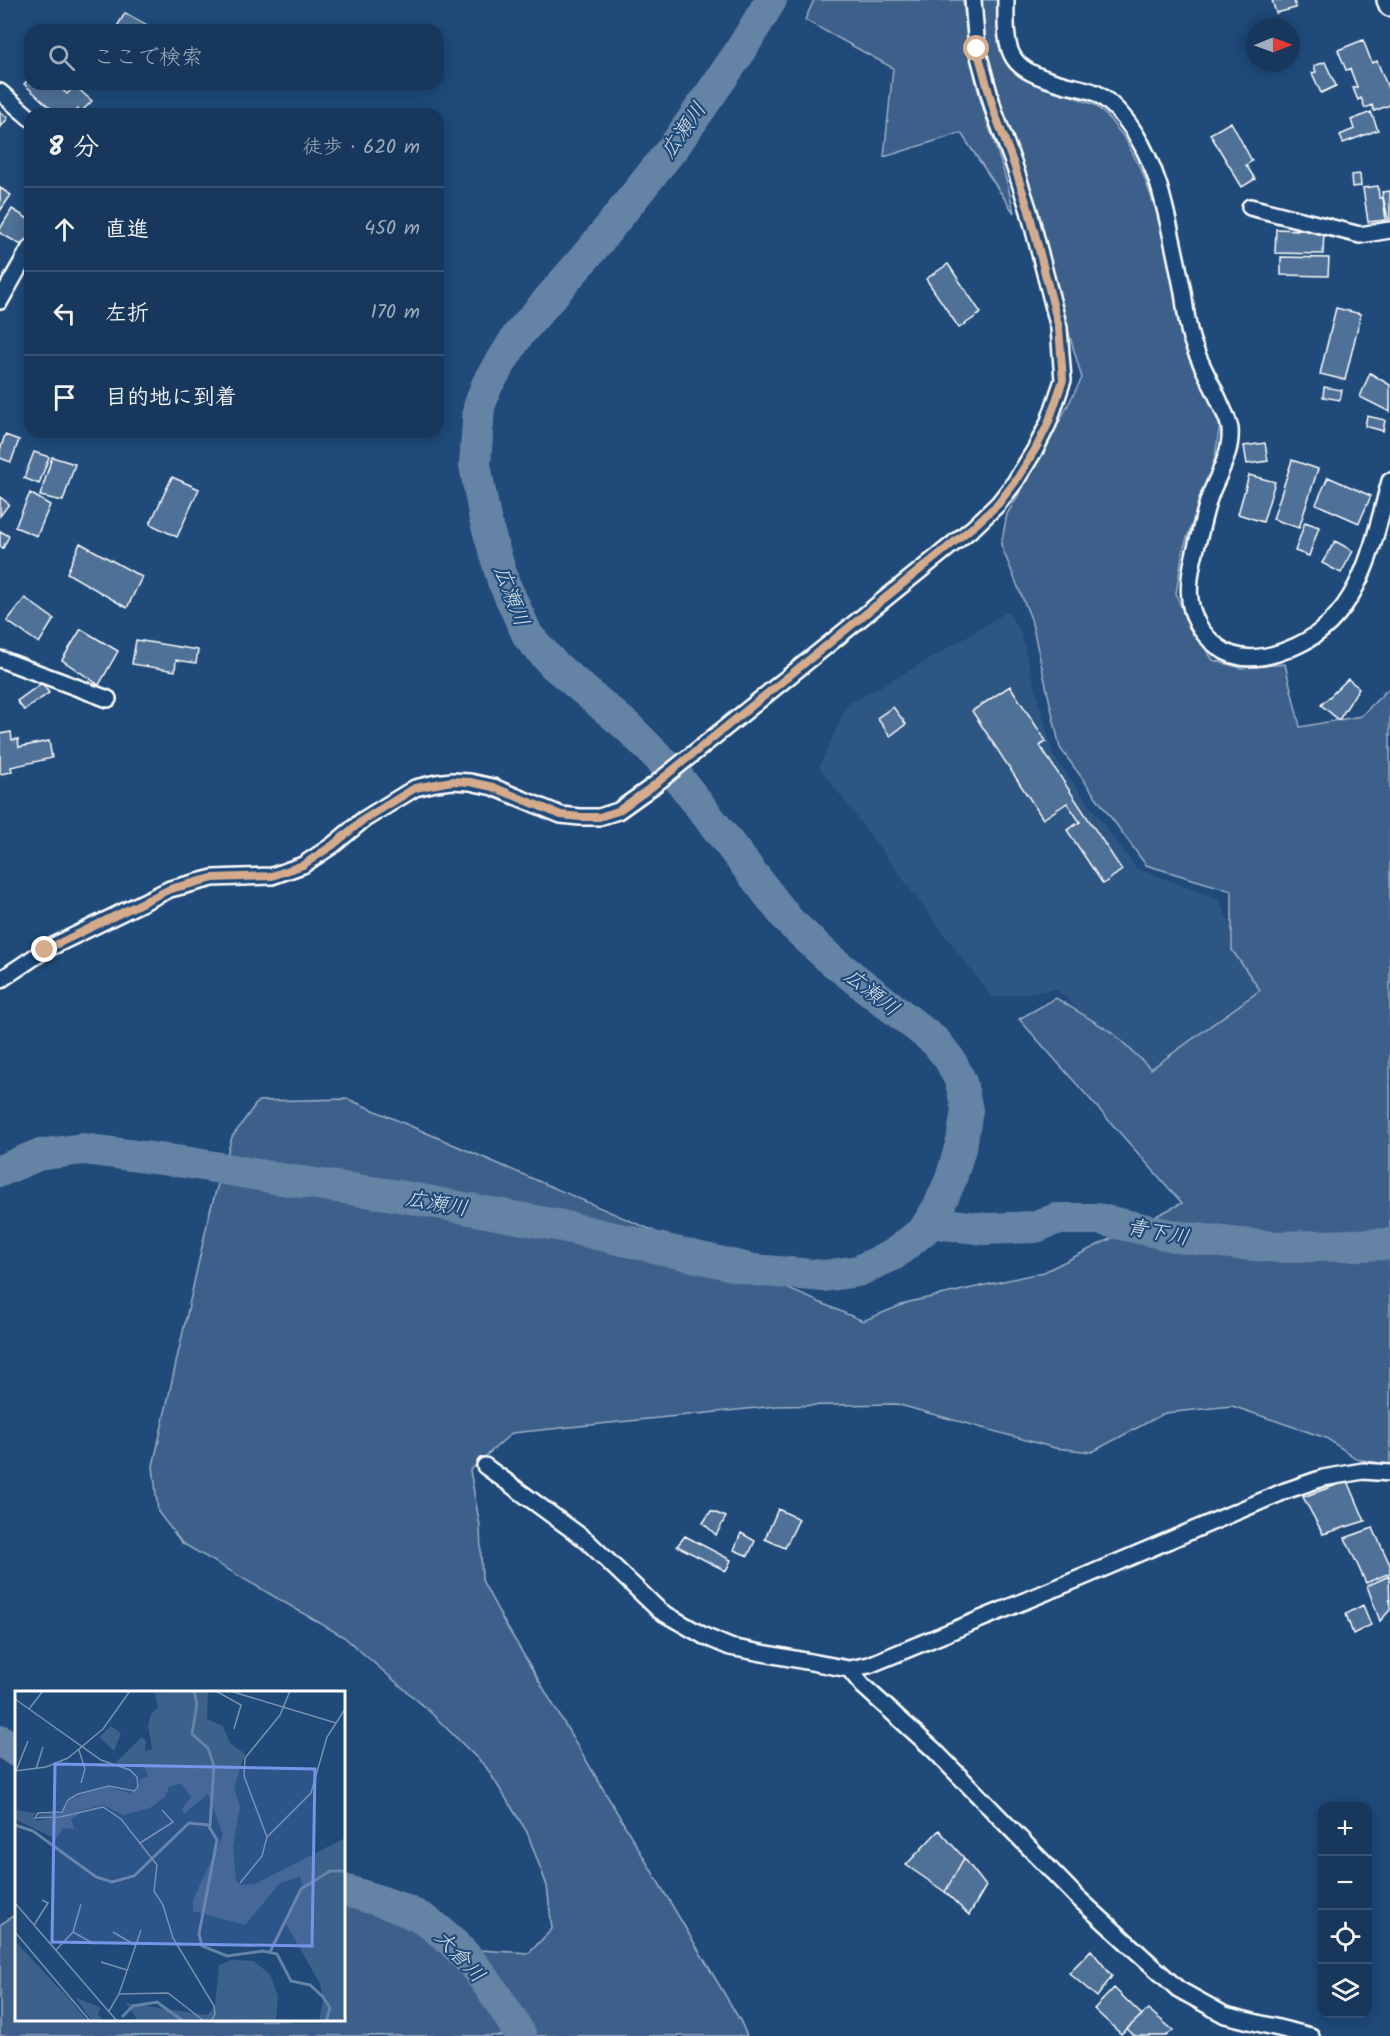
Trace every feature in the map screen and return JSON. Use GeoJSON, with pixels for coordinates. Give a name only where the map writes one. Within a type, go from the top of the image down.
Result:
{"type":"FeatureCollection","features":[{"type":"Feature","properties":{"kind":"main road"},"geometry":{"type":"LineString","coordinates":[[1388,0],[1390,5]]}},
{"type":"Feature","properties":{"kind":"street"},"geometry":{"type":"LineString","coordinates":[[0,980],[45,950],[170,889],[213,878],[272,876],[303,865],[333,845],[363,820],[415,788],[452,781],[470,782],[493,787],[561,815],[599,817],[618,811],[653,786],[944,552],[998,504],[1036,448],[1048,424],[1063,380],[1059,328],[1049,285],[1014,165],[994,111],[977,49],[973,0]]}},
{"type":"Feature","properties":{"kind":"street"},"geometry":{"type":"LineString","coordinates":[[1006,0],[1008,46],[1017,62],[1037,77],[1094,92],[1112,106],[1136,134],[1159,185],[1191,338],[1230,429],[1228,455],[1209,497],[1190,570],[1189,600],[1195,618],[1209,640],[1227,655],[1252,659],[1275,654],[1298,645],[1321,631],[1341,613],[1359,584],[1373,545],[1390,481]]}},
{"type":"Feature","properties":{"kind":"street"},"geometry":{"type":"LineString","coordinates":[[0,92],[24,113]]}},
{"type":"Feature","properties":{"kind":"street"},"geometry":{"type":"LineString","coordinates":[[1250,207],[1360,234],[1390,230]]}},
{"type":"Feature","properties":{"kind":"street"},"geometry":{"type":"LineString","coordinates":[[0,301],[24,259]]}},
{"type":"Feature","properties":{"kind":"street"},"geometry":{"type":"LineString","coordinates":[[0,659],[108,699]]}},
{"type":"Feature","properties":{"kind":"street"},"geometry":{"type":"LineString","coordinates":[[485,1466],[586,1540],[660,1611],[704,1636],[730,1647],[849,1669],[869,1665],[1285,1491],[1323,1478],[1363,1472],[1390,1473]]}},
{"type":"Feature","properties":{"kind":"street"},"geometry":{"type":"LineString","coordinates":[[849,1669],[863,1686],[934,1750],[1077,1897],[1178,1989],[1225,2015],[1311,2036]]}},
{"type":"Feature","properties":{"kind":"shaded area"},"geometry":{"type":"Polygon","coordinates":[[[814,0],[963,0],[975,80],[1004,172],[1014,213],[961,133],[884,157],[893,68],[805,20],[814,0]]]}},
{"type":"Feature","properties":{"kind":"shaded area"},"geometry":{"type":"Polygon","coordinates":[[[981,0],[998,0],[1004,50],[1035,82],[1095,105],[1107,116],[1126,140],[1143,174],[1161,223],[1191,353],[1220,424],[1215,458],[1183,550],[1176,594],[1188,624],[1213,660],[1241,668],[1285,664],[1300,727],[1361,716],[1390,687],[1390,1465],[1357,1459],[1326,1438],[1232,1406],[1165,1413],[1092,1452],[1055,1448],[896,1404],[776,1406],[512,1433],[470,1470],[480,1526],[482,1580],[503,1620],[740,2020],[747,2036],[0,2036],[0,1925],[15,1915],[15,2021],[345,2021],[345,1886],[479,1950],[529,1953],[552,1929],[547,1886],[527,1832],[486,1767],[427,1709],[344,1637],[182,1543],[158,1512],[153,1466],[210,1211],[232,1137],[258,1101],[348,1099],[863,1321],[909,1302],[1044,1272],[1182,1203],[1019,1019],[1056,998],[1113,1033],[1151,1069],[1260,990],[1232,950],[1232,891],[1146,865],[1060,748],[1031,619],[1001,545],[1007,514],[1041,457],[1082,378],[1028,194],[1003,118],[986,51],[981,0]]]}},
{"type":"Feature","properties":{"kind":"shaded area"},"geometry":{"type":"Polygon","coordinates":[[[1008,611],[1021,634],[1053,755],[1136,868],[1219,899],[1266,1005],[1147,1077],[1056,989],[992,998],[819,767],[848,704],[925,662],[1008,611]]]}},
{"type":"Feature","properties":{"kind":"building"},"geometry":{"type":"Polygon","coordinates":[[[1272,0],[1294,0],[1296,8],[1276,13],[1272,0]]]}},
{"type":"Feature","properties":{"kind":"building"},"geometry":{"type":"Polygon","coordinates":[[[125,13],[145,24],[119,24],[125,13]]]}},
{"type":"Feature","properties":{"kind":"building"},"geometry":{"type":"Polygon","coordinates":[[[1363,40],[1372,63],[1377,61],[1390,93],[1390,105],[1374,111],[1372,105],[1365,108],[1361,98],[1358,100],[1353,88],[1357,87],[1350,69],[1346,70],[1338,50],[1363,40]]]}},
{"type":"Feature","properties":{"kind":"building"},"geometry":{"type":"Polygon","coordinates":[[[1325,62],[1336,86],[1321,93],[1312,73],[1316,72],[1314,66],[1325,62]]]}},
{"type":"Feature","properties":{"kind":"building"},"geometry":{"type":"Polygon","coordinates":[[[31,90],[63,90],[67,94],[71,90],[80,90],[92,101],[85,108],[50,108],[31,90]]]}},
{"type":"Feature","properties":{"kind":"building"},"geometry":{"type":"Polygon","coordinates":[[[0,112],[8,118],[0,128],[0,112]]]}},
{"type":"Feature","properties":{"kind":"building"},"geometry":{"type":"Polygon","coordinates":[[[1371,112],[1378,130],[1343,143],[1340,135],[1354,129],[1351,120],[1371,112]]]}},
{"type":"Feature","properties":{"kind":"building"},"geometry":{"type":"Polygon","coordinates":[[[1231,122],[1252,161],[1246,165],[1255,179],[1242,187],[1210,134],[1231,122]]]}},
{"type":"Feature","properties":{"kind":"building"},"geometry":{"type":"Polygon","coordinates":[[[1360,174],[1361,186],[1352,187],[1351,175],[1360,174]]]}},
{"type":"Feature","properties":{"kind":"building"},"geometry":{"type":"Polygon","coordinates":[[[1378,186],[1379,198],[1383,198],[1386,220],[1368,222],[1363,188],[1378,186]]]}},
{"type":"Feature","properties":{"kind":"building"},"geometry":{"type":"Polygon","coordinates":[[[0,188],[11,195],[0,211],[0,188]]]}},
{"type":"Feature","properties":{"kind":"building"},"geometry":{"type":"Polygon","coordinates":[[[1390,191],[1390,219],[1388,219],[1382,192],[1390,191]]]}},
{"type":"Feature","properties":{"kind":"building"},"geometry":{"type":"Polygon","coordinates":[[[12,209],[24,216],[23,246],[0,233],[12,209]]]}},
{"type":"Feature","properties":{"kind":"building"},"geometry":{"type":"Polygon","coordinates":[[[1276,229],[1324,231],[1323,254],[1275,253],[1276,229]]]}},
{"type":"Feature","properties":{"kind":"building"},"geometry":{"type":"Polygon","coordinates":[[[1281,257],[1329,258],[1328,276],[1281,275],[1281,257]]]}},
{"type":"Feature","properties":{"kind":"building"},"geometry":{"type":"Polygon","coordinates":[[[948,264],[981,313],[959,328],[926,279],[948,264]]]}},
{"type":"Feature","properties":{"kind":"building"},"geometry":{"type":"Polygon","coordinates":[[[1336,308],[1361,314],[1345,380],[1320,374],[1336,308]]]}},
{"type":"Feature","properties":{"kind":"building"},"geometry":{"type":"Polygon","coordinates":[[[1370,373],[1390,385],[1390,412],[1360,397],[1370,373]]]}},
{"type":"Feature","properties":{"kind":"building"},"geometry":{"type":"Polygon","coordinates":[[[1324,387],[1342,390],[1340,400],[1323,397],[1324,387]]]}},
{"type":"Feature","properties":{"kind":"building"},"geometry":{"type":"Polygon","coordinates":[[[1367,416],[1385,420],[1383,431],[1365,426],[1367,416]]]}},
{"type":"Feature","properties":{"kind":"building"},"geometry":{"type":"Polygon","coordinates":[[[5,435],[19,440],[11,462],[0,458],[5,435]]]}},
{"type":"Feature","properties":{"kind":"building"},"geometry":{"type":"Polygon","coordinates":[[[1265,443],[1268,461],[1247,464],[1244,446],[1265,443]]]}},
{"type":"Feature","properties":{"kind":"building"},"geometry":{"type":"Polygon","coordinates":[[[34,452],[49,457],[39,484],[24,478],[34,452]]]}},
{"type":"Feature","properties":{"kind":"building"},"geometry":{"type":"Polygon","coordinates":[[[52,457],[75,464],[63,501],[40,496],[52,457]]]}},
{"type":"Feature","properties":{"kind":"building"},"geometry":{"type":"Polygon","coordinates":[[[1292,460],[1318,469],[1299,528],[1273,519],[1292,460]]]}},
{"type":"Feature","properties":{"kind":"building"},"geometry":{"type":"Polygon","coordinates":[[[1249,475],[1275,482],[1263,522],[1238,514],[1249,475]]]}},
{"type":"Feature","properties":{"kind":"building"},"geometry":{"type":"Polygon","coordinates":[[[172,477],[199,489],[177,537],[150,524],[172,477]]]}},
{"type":"Feature","properties":{"kind":"building"},"geometry":{"type":"Polygon","coordinates":[[[1328,477],[1371,496],[1359,523],[1316,504],[1328,477]]]}},
{"type":"Feature","properties":{"kind":"building"},"geometry":{"type":"Polygon","coordinates":[[[30,493],[50,505],[37,536],[15,527],[30,493]]]}},
{"type":"Feature","properties":{"kind":"building"},"geometry":{"type":"Polygon","coordinates":[[[0,497],[9,504],[0,516],[0,497]]]}},
{"type":"Feature","properties":{"kind":"building"},"geometry":{"type":"Polygon","coordinates":[[[1305,522],[1319,527],[1309,556],[1295,551],[1305,522]]]}},
{"type":"Feature","properties":{"kind":"building"},"geometry":{"type":"Polygon","coordinates":[[[0,531],[9,536],[3,548],[0,547],[0,531]]]}},
{"type":"Feature","properties":{"kind":"building"},"geometry":{"type":"Polygon","coordinates":[[[1335,541],[1353,551],[1341,573],[1322,563],[1335,541]]]}},
{"type":"Feature","properties":{"kind":"building"},"geometry":{"type":"Polygon","coordinates":[[[80,543],[142,577],[127,608],[67,573],[80,543]]]}},
{"type":"Feature","properties":{"kind":"building"},"geometry":{"type":"Polygon","coordinates":[[[25,598],[54,619],[39,643],[7,621],[25,598]]]}},
{"type":"Feature","properties":{"kind":"building"},"geometry":{"type":"Polygon","coordinates":[[[81,629],[118,651],[99,685],[62,660],[81,629]]]}},
{"type":"Feature","properties":{"kind":"building"},"geometry":{"type":"Polygon","coordinates":[[[136,640],[198,650],[196,663],[176,660],[175,671],[132,664],[136,640]]]}},
{"type":"Feature","properties":{"kind":"building"},"geometry":{"type":"Polygon","coordinates":[[[1348,679],[1359,688],[1339,720],[1321,705],[1348,679]]]}},
{"type":"Feature","properties":{"kind":"building"},"geometry":{"type":"Polygon","coordinates":[[[42,683],[49,693],[24,710],[17,701],[42,683]]]}},
{"type":"Feature","properties":{"kind":"building"},"geometry":{"type":"Polygon","coordinates":[[[1010,686],[1046,741],[1040,746],[1122,870],[1103,884],[1067,830],[1080,822],[1067,803],[1043,819],[972,711],[1010,686]]]}},
{"type":"Feature","properties":{"kind":"building"},"geometry":{"type":"Polygon","coordinates":[[[893,707],[906,724],[890,736],[877,718],[893,707]]]}},
{"type":"Feature","properties":{"kind":"building"},"geometry":{"type":"Polygon","coordinates":[[[11,732],[12,740],[18,739],[19,747],[49,741],[52,758],[11,767],[12,772],[0,774],[0,734],[11,732]]]}},
{"type":"Feature","properties":{"kind":"building"},"geometry":{"type":"Polygon","coordinates":[[[1348,1481],[1365,1521],[1323,1534],[1303,1497],[1348,1481]]]}},
{"type":"Feature","properties":{"kind":"building"},"geometry":{"type":"Polygon","coordinates":[[[778,1509],[799,1519],[785,1548],[765,1539],[778,1509]]]}},
{"type":"Feature","properties":{"kind":"building"},"geometry":{"type":"Polygon","coordinates":[[[711,1511],[726,1517],[716,1535],[703,1523],[711,1511]]]}},
{"type":"Feature","properties":{"kind":"building"},"geometry":{"type":"Polygon","coordinates":[[[1373,1528],[1390,1565],[1390,1573],[1366,1583],[1345,1538],[1373,1528]]]}},
{"type":"Feature","properties":{"kind":"building"},"geometry":{"type":"Polygon","coordinates":[[[741,1533],[755,1541],[748,1556],[734,1550],[741,1533]]]}},
{"type":"Feature","properties":{"kind":"building"},"geometry":{"type":"Polygon","coordinates":[[[685,1536],[731,1560],[726,1571],[677,1546],[685,1536]]]}},
{"type":"Feature","properties":{"kind":"building"},"geometry":{"type":"Polygon","coordinates":[[[1389,1576],[1390,1610],[1380,1621],[1367,1586],[1389,1576]]]}},
{"type":"Feature","properties":{"kind":"building"},"geometry":{"type":"Polygon","coordinates":[[[1363,1605],[1371,1625],[1353,1634],[1346,1614],[1363,1605]]]}},
{"type":"Feature","properties":{"kind":"building"},"geometry":{"type":"Polygon","coordinates":[[[939,1830],[964,1858],[945,1892],[906,1865],[939,1830]]]}},
{"type":"Feature","properties":{"kind":"building"},"geometry":{"type":"Polygon","coordinates":[[[964,1858],[986,1886],[969,1915],[945,1892],[964,1858]]]}},
{"type":"Feature","properties":{"kind":"building"},"geometry":{"type":"Polygon","coordinates":[[[1091,1950],[1112,1976],[1097,1997],[1069,1973],[1091,1950]]]}},
{"type":"Feature","properties":{"kind":"building"},"geometry":{"type":"Polygon","coordinates":[[[1114,1988],[1142,2015],[1121,2034],[1094,2009],[1114,1988]]]}},
{"type":"Feature","properties":{"kind":"building"},"geometry":{"type":"Polygon","coordinates":[[[1148,2009],[1173,2030],[1166,2036],[1135,2036],[1127,2029],[1148,2009]]]}},
{"type":"Feature","properties":{"kind":"waterway","name":"広瀬川"},"geometry":{"type":"LineString","coordinates":[[0,1171],[38,1155],[83,1149],[191,1163],[399,1196],[562,1226],[754,1270],[824,1276],[858,1271],[893,1255],[924,1230],[939,1206],[951,1179],[962,1141],[967,1110],[961,1082],[950,1060],[936,1042],[830,959],[789,921],[676,775],[628,727],[554,665],[528,636],[503,581],[485,519],[475,465],[479,407],[487,385],[518,335],[593,248],[675,145],[739,53],[771,0]]}},
{"type":"Feature","properties":{"kind":"waterway","name":"青下川"},"geometry":{"type":"LineString","coordinates":[[929,1222],[985,1229],[1036,1227],[1056,1219],[1098,1219],[1179,1237],[1240,1244],[1280,1247],[1390,1244]]}},
{"type":"Feature","properties":{"kind":"waterway","name":"大倉川"},"geometry":{"type":"LineString","coordinates":[[0,1740],[15,1750]]}},
{"type":"Feature","properties":{"kind":"waterway","name":"大倉川"},"geometry":{"type":"LineString","coordinates":[[345,1890],[403,1909],[436,1928],[465,1955],[478,1971],[521,2036]]}},
{"type":"Feature","properties":{"kind":"route"},"geometry":{"type":"LineString","coordinates":[[45,950],[170,889],[213,878],[272,876],[303,865],[316,858],[386,804],[415,788],[452,781],[470,782],[493,787],[561,815],[599,817],[618,811],[653,786],[944,552],[998,504],[1036,448],[1048,424],[1063,380],[1059,328],[1047,275],[1029,211],[994,111],[977,49]]}}]}
